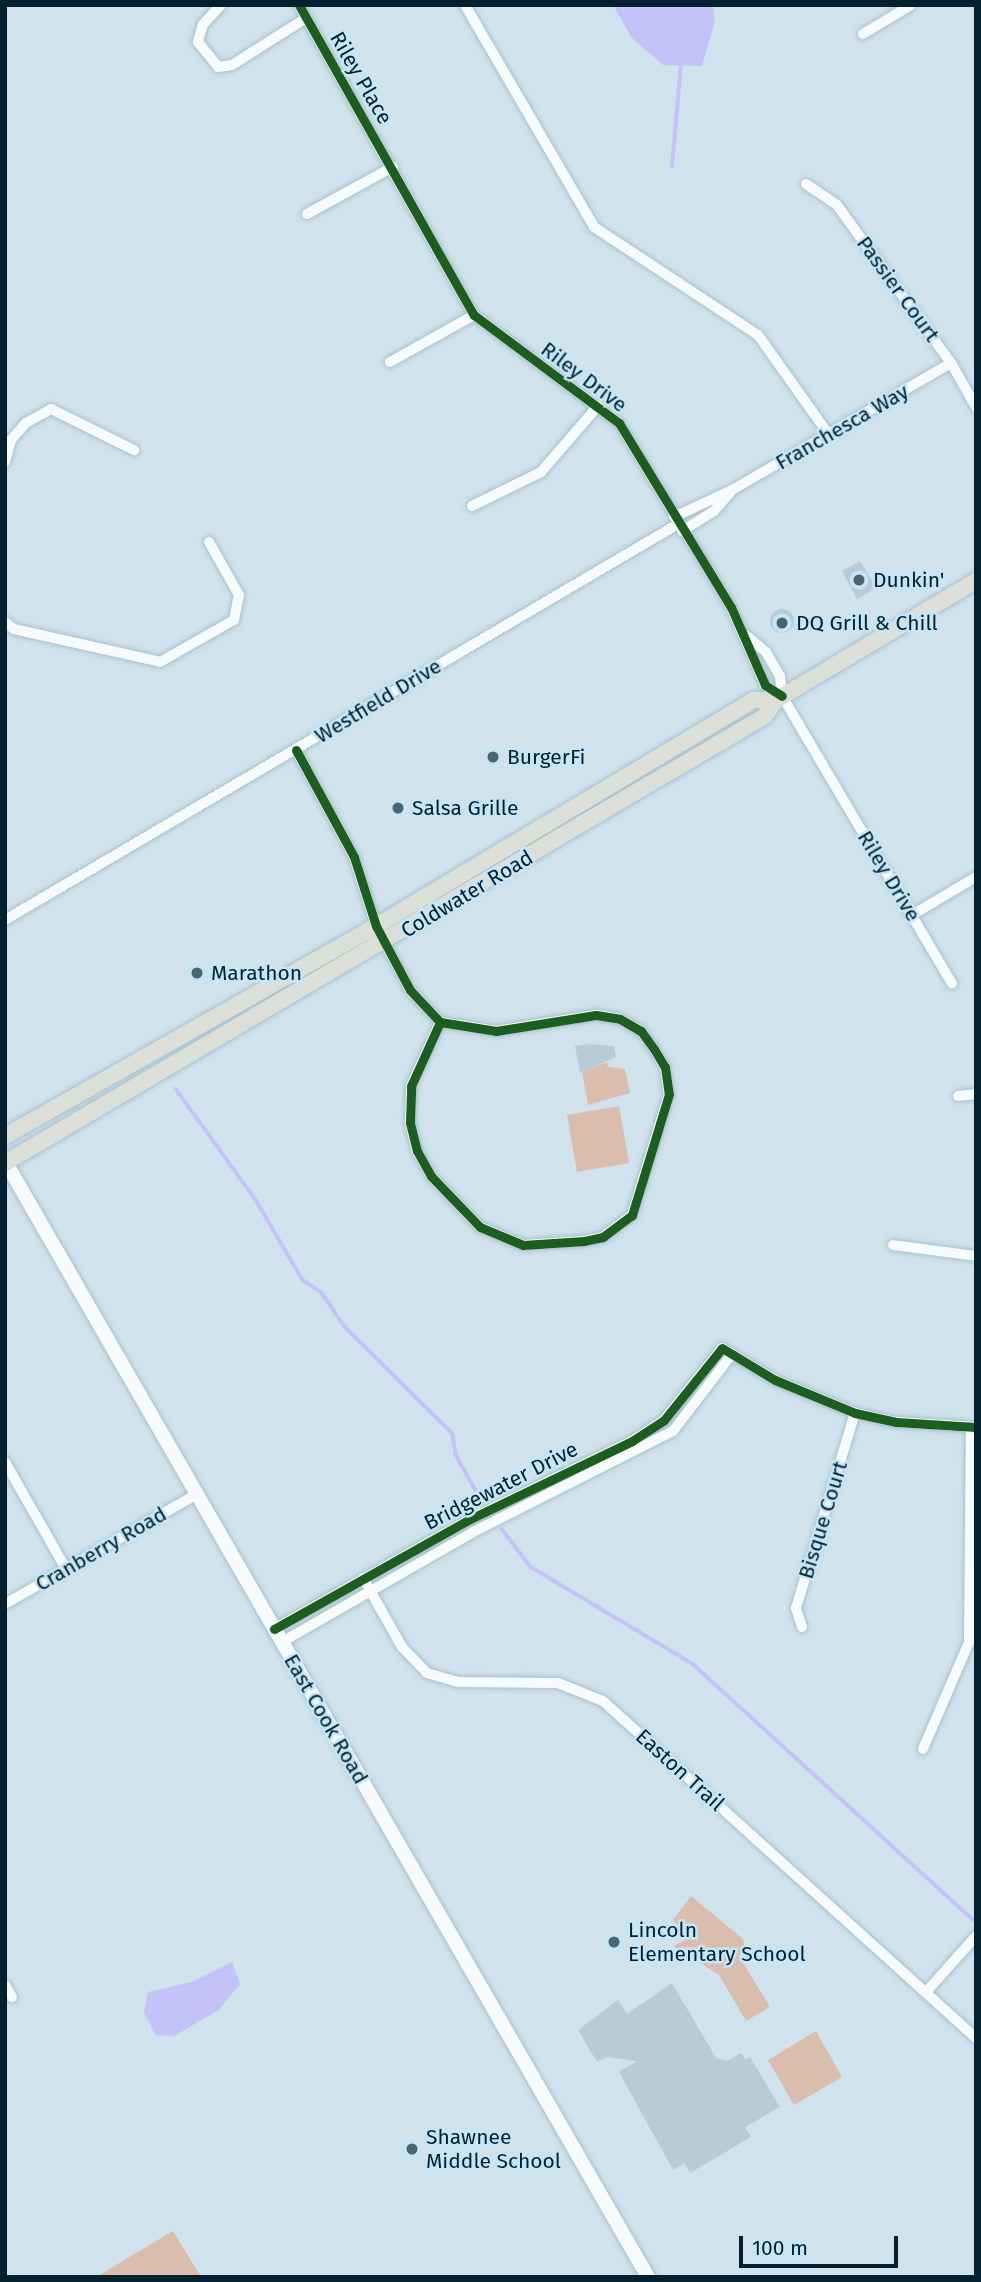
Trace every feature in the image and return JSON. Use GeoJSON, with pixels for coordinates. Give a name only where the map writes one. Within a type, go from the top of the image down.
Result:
{"type":"FeatureCollection","features":[{"type":"Feature","properties":{"kind":"main road","name":"Coldwater Road"},"geometry":{"type":"LineString","coordinates":[[6,1162],[385,943],[765,716],[779,698],[976,581]]}},
{"type":"Feature","properties":{"kind":"main road","name":"Coldwater Road"},"geometry":{"type":"LineString","coordinates":[[5,1136],[376,926],[754,700],[779,698]]}},
{"type":"Feature","properties":{"kind":"main road","name":"East Cook Road"},"geometry":{"type":"LineString","coordinates":[[6,1162],[648,2277]]}},
{"type":"Feature","properties":{"kind":"street","name":"Riley Place"},"geometry":{"type":"LineString","coordinates":[[221,5],[203,24],[198,42],[218,67],[232,65],[306,18]]}},
{"type":"Feature","properties":{"kind":"street","name":"Riley Place"},"geometry":{"type":"LineString","coordinates":[[299,5],[393,167]]}},
{"type":"Feature","properties":{"kind":"street"},"geometry":{"type":"LineString","coordinates":[[465,5],[594,227],[758,335],[829,435]]}},
{"type":"Feature","properties":{"kind":"street"},"geometry":{"type":"LineString","coordinates":[[863,34],[911,5]]}},
{"type":"Feature","properties":{"kind":"street"},"geometry":{"type":"LineString","coordinates":[[307,214],[393,167]]}},
{"type":"Feature","properties":{"kind":"street","name":"Riley Drive"},"geometry":{"type":"LineString","coordinates":[[393,167],[474,315],[619,423],[747,635],[780,676],[779,698]]}},
{"type":"Feature","properties":{"kind":"street","name":"Passier Court"},"geometry":{"type":"LineString","coordinates":[[806,184],[837,205],[951,363],[976,407]]}},
{"type":"Feature","properties":{"kind":"street"},"geometry":{"type":"LineString","coordinates":[[390,362],[474,315]]}},
{"type":"Feature","properties":{"kind":"street","name":"Franchesca Way"},"geometry":{"type":"LineString","coordinates":[[678,524],[714,512],[732,490],[951,363]]}},
{"type":"Feature","properties":{"kind":"street"},"geometry":{"type":"LineString","coordinates":[[472,506],[541,472],[598,406]]}},
{"type":"Feature","properties":{"kind":"street"},"geometry":{"type":"LineString","coordinates":[[5,462],[11,440],[26,423],[51,409],[134,450]]}},
{"type":"Feature","properties":{"kind":"street","name":"Westfield Drive"},"geometry":{"type":"LineString","coordinates":[[5,920],[678,524]]}},
{"type":"Feature","properties":{"kind":"street"},"geometry":{"type":"LineString","coordinates":[[5,622],[13,629],[160,662],[234,620],[239,595],[209,542]]}},
{"type":"Feature","properties":{"kind":"street","name":"Riley Drive"},"geometry":{"type":"LineString","coordinates":[[747,635],[751,659],[765,685],[779,698],[952,984]]}},
{"type":"Feature","properties":{"kind":"street"},"geometry":{"type":"LineString","coordinates":[[296,750],[354,857],[376,926],[385,943],[410,990],[440,1021],[496,1031],[596,1015],[620,1019],[641,1031],[654,1049],[665,1067],[669,1094],[643,1193],[632,1216],[603,1237],[523,1245],[480,1227],[431,1176],[417,1151],[410,1122],[411,1086],[440,1021]]}},
{"type":"Feature","properties":{"kind":"street"},"geometry":{"type":"LineString","coordinates":[[912,915],[976,877]]}},
{"type":"Feature","properties":{"kind":"street"},"geometry":{"type":"LineString","coordinates":[[958,1096],[976,1094]]}},
{"type":"Feature","properties":{"kind":"street"},"geometry":{"type":"LineString","coordinates":[[893,1245],[976,1256]]}},
{"type":"Feature","properties":{"kind":"street"},"geometry":{"type":"LineString","coordinates":[[727,1351],[775,1380],[855,1413],[896,1422],[973,1427],[969,1642],[923,1749]]}},
{"type":"Feature","properties":{"kind":"street","name":"Bridgewater Drive"},"geometry":{"type":"LineString","coordinates":[[274,1629],[468,1520],[632,1441],[664,1420],[727,1351]]}},
{"type":"Feature","properties":{"kind":"street","name":"Bridgewater Drive"},"geometry":{"type":"LineString","coordinates":[[282,1643],[369,1590],[673,1431],[727,1351]]}},
{"type":"Feature","properties":{"kind":"street","name":"Bisque Court"},"geometry":{"type":"LineString","coordinates":[[802,1628],[796,1608],[855,1413]]}},
{"type":"Feature","properties":{"kind":"street"},"geometry":{"type":"LineString","coordinates":[[5,1462],[66,1569]]}},
{"type":"Feature","properties":{"kind":"street","name":"Cranberry Road"},"geometry":{"type":"LineString","coordinates":[[5,1604],[197,1494]]}},
{"type":"Feature","properties":{"kind":"street","name":"Easton Trail"},"geometry":{"type":"LineString","coordinates":[[363,1578],[402,1647],[427,1673],[458,1682],[558,1683],[603,1701],[976,2038]]}},
{"type":"Feature","properties":{"kind":"street"},"geometry":{"type":"LineString","coordinates":[[926,1992],[976,1937]]}},
{"type":"Feature","properties":{"kind":"street"},"geometry":{"type":"LineString","coordinates":[[5,1985],[12,1997]]}},
{"type":"Feature","properties":{"kind":"shaded area"},"geometry":{"type":"Polygon","coordinates":[[[607,1062],[608,1067],[625,1069],[630,1093],[588,1105],[582,1072],[607,1062]]]}},
{"type":"Feature","properties":{"kind":"shaded area"},"geometry":{"type":"Polygon","coordinates":[[[619,1106],[629,1163],[577,1172],[567,1115],[619,1106]]]}},
{"type":"Feature","properties":{"kind":"shaded area"},"geometry":{"type":"Polygon","coordinates":[[[691,1896],[743,1939],[745,1947],[739,1956],[770,2007],[746,2021],[719,1975],[674,1946],[688,1938],[673,1920],[691,1896]]]}},
{"type":"Feature","properties":{"kind":"shaded area"},"geometry":{"type":"Polygon","coordinates":[[[816,2031],[842,2077],[794,2105],[768,2060],[816,2031]]]}},
{"type":"Feature","properties":{"kind":"shaded area"},"geometry":{"type":"Polygon","coordinates":[[[173,2231],[201,2277],[96,2277],[173,2231]]]}},
{"type":"Feature","properties":{"kind":"water"},"geometry":{"type":"Polygon","coordinates":[[[613,5],[713,5],[715,21],[702,66],[663,65],[632,38],[613,5]]]}},
{"type":"Feature","properties":{"kind":"water"},"geometry":{"type":"Polygon","coordinates":[[[232,1962],[240,1984],[219,2010],[174,2036],[155,2035],[144,2012],[148,1992],[192,1982],[232,1962]]]}},
{"type":"Feature","properties":{"kind":"building","name":"Dunkin'"},"geometry":{"type":"Polygon","coordinates":[[[860,561],[876,588],[857,599],[842,571],[860,561]]]}},
{"type":"Feature","properties":{"kind":"building","name":"DQ Grill & Chill"},"geometry":{"type":"Polygon","coordinates":[[[782,609],[793,616],[794,621],[787,632],[782,633],[771,626],[770,621],[777,610],[782,609]]]}},
{"type":"Feature","properties":{"kind":"building"},"geometry":{"type":"Polygon","coordinates":[[[575,1046],[614,1046],[616,1057],[580,1073],[575,1046]]]}},
{"type":"Feature","properties":{"kind":"building","name":"Lincoln Elementary School"},"geometry":{"type":"Polygon","coordinates":[[[672,1983],[716,2058],[727,2061],[741,2053],[745,2060],[750,2057],[780,2107],[745,2127],[751,2137],[690,2173],[684,2163],[673,2170],[619,2072],[637,2061],[607,2057],[597,2062],[578,2030],[618,2000],[627,2014],[672,1983]]]}},
{"type":"Feature","properties":{"kind":"waterway"},"geometry":{"type":"LineString","coordinates":[[672,167],[681,65]]}},
{"type":"Feature","properties":{"kind":"waterway"},"geometry":{"type":"LineString","coordinates":[[176,1089],[256,1200],[303,1280],[322,1293],[344,1326],[453,1434],[456,1455],[480,1498]]}},
{"type":"Feature","properties":{"kind":"waterway"},"geometry":{"type":"LineString","coordinates":[[502,1529],[531,1567],[693,1664],[973,1920]]}},
{"type":"Feature","properties":{"kind":"cycle path"},"geometry":{"type":"LineString","coordinates":[[299,5],[474,315],[619,423],[731,607],[765,685],[782,696]]}},
{"type":"Feature","properties":{"kind":"cycle path"},"geometry":{"type":"LineString","coordinates":[[296,750],[354,857],[376,926],[410,990],[440,1022],[496,1031],[596,1015],[620,1019],[641,1031],[665,1067],[669,1094],[632,1215],[603,1237],[584,1241],[523,1245],[480,1227],[431,1176],[417,1151],[410,1122],[411,1086],[440,1022]]}},
{"type":"Feature","properties":{"kind":"cycle path"},"geometry":{"type":"LineString","coordinates":[[274,1629],[468,1520],[632,1441],[664,1420],[722,1348],[775,1380],[855,1413],[896,1422],[976,1427]]}},
{"type":"Feature","properties":{"kind":"place","name":"Dunkin'"},"geometry":{"type":"Point","coordinates":[859,580]}},
{"type":"Feature","properties":{"kind":"place","name":"DQ Grill & Chill"},"geometry":{"type":"Point","coordinates":[782,623]}},
{"type":"Feature","properties":{"kind":"place","name":"BurgerFi"},"geometry":{"type":"Point","coordinates":[493,757]}},
{"type":"Feature","properties":{"kind":"place","name":"Salsa Grille"},"geometry":{"type":"Point","coordinates":[398,808]}},
{"type":"Feature","properties":{"kind":"place","name":"Marathon"},"geometry":{"type":"Point","coordinates":[197,973]}},
{"type":"Feature","properties":{"kind":"place","name":"Lincoln Elementary School"},"geometry":{"type":"Point","coordinates":[614,1942]}},
{"type":"Feature","properties":{"kind":"place","name":"Shawnee Middle School"},"geometry":{"type":"Point","coordinates":[412,2149]}}]}
